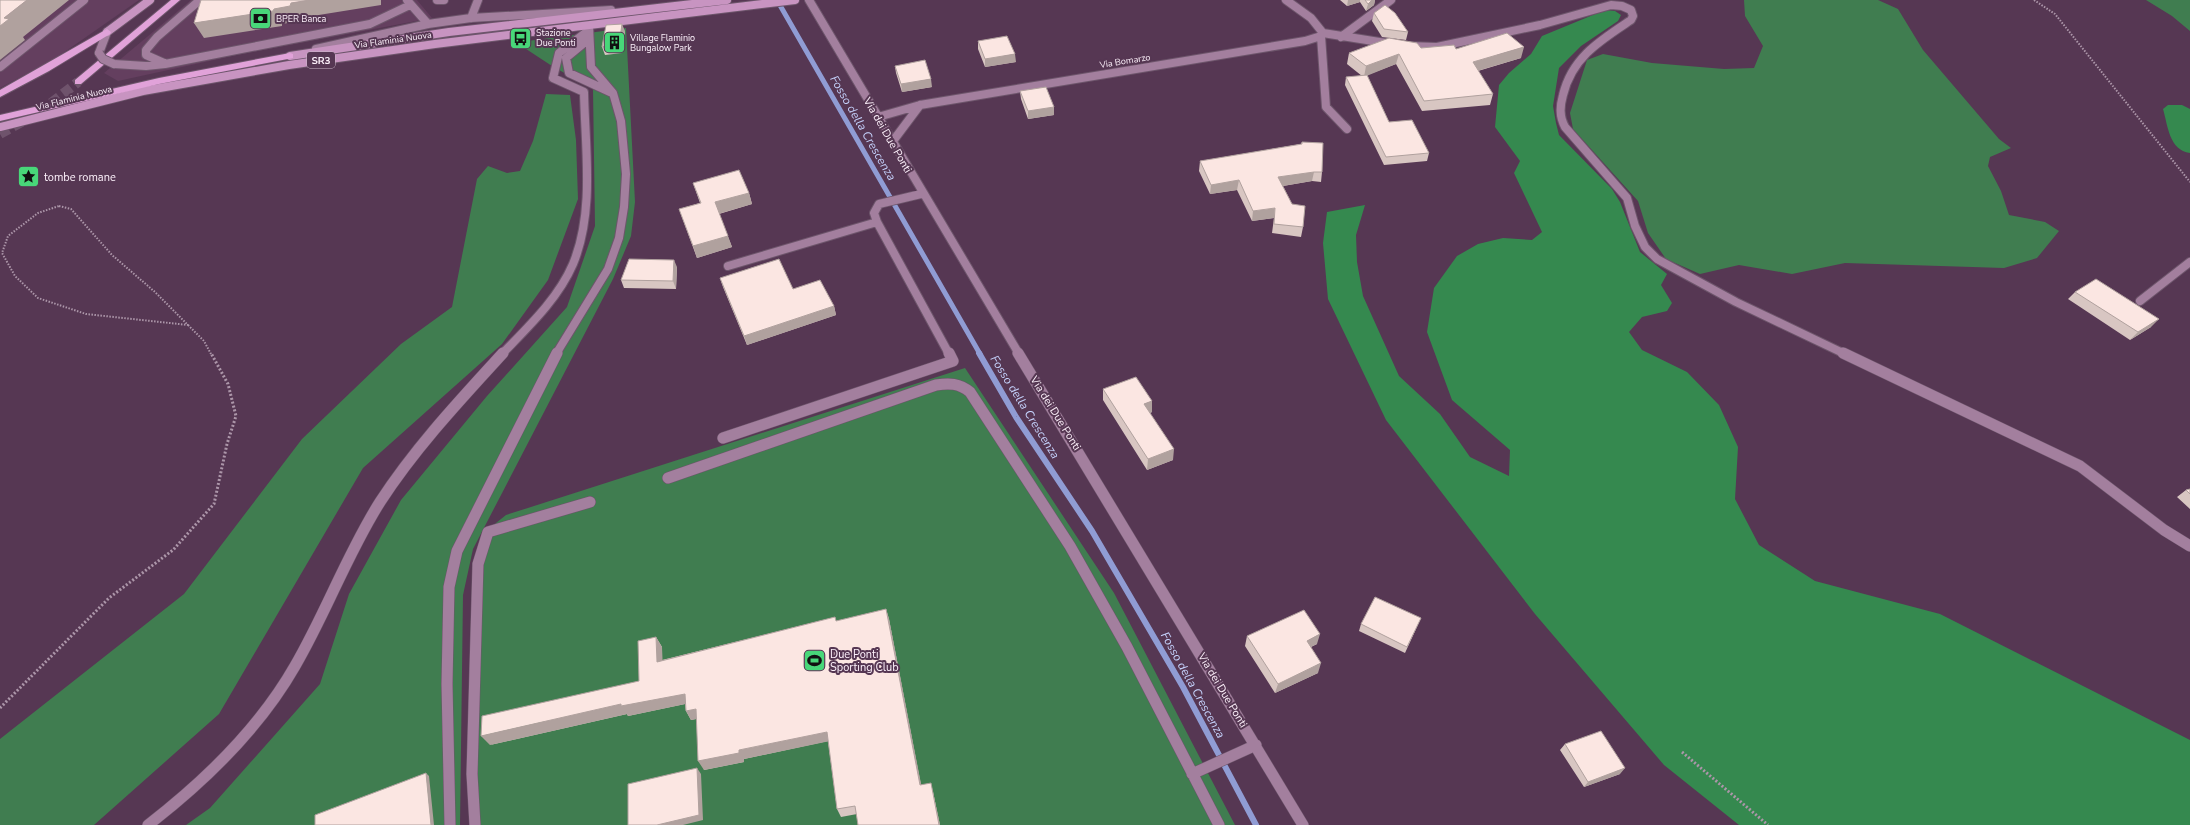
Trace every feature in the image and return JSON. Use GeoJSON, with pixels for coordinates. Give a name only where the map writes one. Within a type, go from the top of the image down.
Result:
{"type":"FeatureCollection","features":[{"type":"Feature","properties":{"kind":"highway"},"geometry":{"type":"LineString","coordinates":[[78,82],[176,0]]}},
{"type":"Feature","properties":{"kind":"highway"},"geometry":{"type":"LineString","coordinates":[[0,94],[46,70],[107,32]]}},
{"type":"Feature","properties":{"kind":"highway","name":"SR3"},"geometry":{"type":"LineString","coordinates":[[0,118],[159,80],[290,56]]}},
{"type":"Feature","properties":{"kind":"main road"},"geometry":{"type":"LineString","coordinates":[[107,32],[150,0]]}},
{"type":"Feature","properties":{"kind":"main road","name":"Via Flaminia Nuova"},"geometry":{"type":"LineString","coordinates":[[290,56],[448,32],[727,0]]}},
{"type":"Feature","properties":{"kind":"main road","name":"Via Flaminia Nuova"},"geometry":{"type":"LineString","coordinates":[[0,127],[111,99],[296,64],[451,42],[589,32],[740,6],[794,0]]}},
{"type":"Feature","properties":{"kind":"street"},"geometry":{"type":"LineString","coordinates":[[0,67],[84,0]]}},
{"type":"Feature","properties":{"kind":"street"},"geometry":{"type":"LineString","coordinates":[[166,64],[146,55],[146,50],[158,37],[200,0]]}},
{"type":"Feature","properties":{"kind":"street"},"geometry":{"type":"LineString","coordinates":[[436,0],[444,0]]}},
{"type":"Feature","properties":{"kind":"street"},"geometry":{"type":"LineString","coordinates":[[472,18],[478,0]]}},
{"type":"Feature","properties":{"kind":"street","name":"Via dei Due Ponti"},"geometry":{"type":"LineString","coordinates":[[809,0],[892,141],[921,194],[1256,745],[1303,825]]}},
{"type":"Feature","properties":{"kind":"street"},"geometry":{"type":"LineString","coordinates":[[1286,0],[1311,18],[1322,35],[1326,107],[1347,129]]}},
{"type":"Feature","properties":{"kind":"street"},"geometry":{"type":"LineString","coordinates":[[1341,37],[1391,0]]}},
{"type":"Feature","properties":{"kind":"street"},"geometry":{"type":"LineString","coordinates":[[107,32],[99,53],[102,59],[114,64],[146,66],[166,64],[370,24],[409,3],[428,24]]}},
{"type":"Feature","properties":{"kind":"street"},"geometry":{"type":"LineString","coordinates":[[1322,35],[1418,48],[1437,47],[1540,25],[1611,5],[1622,6],[1631,10],[1633,16],[1631,20],[1582,55],[1572,70],[1563,98],[1560,115],[1562,124],[1570,134],[1624,194],[1629,203],[1635,226],[1645,247],[1657,259],[1736,302],[2080,466],[2164,530],[2190,546]]}},
{"type":"Feature","properties":{"kind":"street"},"geometry":{"type":"LineString","coordinates":[[290,56],[350,40],[428,24],[472,18],[647,9]]}},
{"type":"Feature","properties":{"kind":"street"},"geometry":{"type":"LineString","coordinates":[[589,32],[566,58],[569,73],[613,93]]}},
{"type":"Feature","properties":{"kind":"street"},"geometry":{"type":"LineString","coordinates":[[450,825],[447,684],[449,587],[457,551],[558,352],[608,269],[619,238],[624,207],[626,174],[621,121],[613,93],[590,66],[589,32]]}},
{"type":"Feature","properties":{"kind":"street"},"geometry":{"type":"LineString","coordinates":[[148,825],[212,771],[263,712],[294,668],[355,544],[395,481],[451,411],[534,319],[562,283],[573,263],[582,234],[585,190],[584,92],[553,78],[560,53],[589,32]]}},
{"type":"Feature","properties":{"kind":"street","name":"Via Bomarzo"},"geometry":{"type":"LineString","coordinates":[[878,117],[920,105],[1305,41],[1322,35]]}},
{"type":"Feature","properties":{"kind":"street"},"geometry":{"type":"LineString","coordinates":[[892,141],[920,105]]}},
{"type":"Feature","properties":{"kind":"street"},"geometry":{"type":"LineString","coordinates":[[723,438],[953,361],[916,290],[877,222],[874,213],[879,204],[921,194]]}},
{"type":"Feature","properties":{"kind":"street"},"geometry":{"type":"LineString","coordinates":[[728,266],[877,222]]}},
{"type":"Feature","properties":{"kind":"street"},"geometry":{"type":"LineString","coordinates":[[2140,301],[2190,262]]}},
{"type":"Feature","properties":{"kind":"street"},"geometry":{"type":"LineString","coordinates":[[668,478],[936,385],[956,383],[964,387],[970,392],[1070,546],[1196,772],[1219,825]]}},
{"type":"Feature","properties":{"kind":"street"},"geometry":{"type":"LineString","coordinates":[[475,825],[472,774],[478,564],[488,532],[590,502]]}},
{"type":"Feature","properties":{"kind":"street"},"geometry":{"type":"LineString","coordinates":[[1196,772],[1256,745]]}},
{"type":"Feature","properties":{"kind":"path"},"geometry":{"type":"LineString","coordinates":[[2034,0],[2055,14],[2190,182]]}},
{"type":"Feature","properties":{"kind":"path"},"geometry":{"type":"LineString","coordinates":[[0,708],[109,598],[173,550],[198,524],[214,504],[226,444],[236,416],[228,384],[204,341],[188,325],[155,292],[112,255],[71,209],[59,206],[38,214],[8,236],[2,253],[15,276],[38,298],[86,314],[188,325]]}},
{"type":"Feature","properties":{"kind":"path"},"geometry":{"type":"LineString","coordinates":[[1682,752],[1768,825]]}},
{"type":"Feature","properties":{"kind":"shaded area"},"geometry":{"type":"Polygon","coordinates":[[[0,0],[139,0],[56,58],[0,88],[0,0]]]}},
{"type":"Feature","properties":{"kind":"shaded area"},"geometry":{"type":"Polygon","coordinates":[[[191,0],[417,0],[432,18],[237,55],[118,81],[104,73],[191,0]]]}},
{"type":"Feature","properties":{"kind":"green space"},"geometry":{"type":"Polygon","coordinates":[[[1744,0],[1878,0],[1898,9],[1923,50],[1999,139],[2011,148],[1990,157],[1988,166],[2001,191],[2009,215],[2045,222],[2059,231],[2037,258],[2004,268],[1845,263],[1792,274],[1739,265],[1700,274],[1666,259],[1648,233],[1638,201],[1573,129],[1570,113],[1587,60],[1603,54],[1652,63],[1724,69],[1754,68],[1763,46],[1745,16],[1744,0]]]}},
{"type":"Feature","properties":{"kind":"green space"},"geometry":{"type":"Polygon","coordinates":[[[2146,0],[2190,0],[2190,31],[2172,16],[2146,0]]]}},
{"type":"Feature","properties":{"kind":"green space"},"geometry":{"type":"Polygon","coordinates":[[[1605,10],[1615,11],[1621,15],[1618,21],[1581,46],[1559,68],[1553,106],[1559,135],[1612,189],[1620,202],[1640,252],[1667,274],[1661,285],[1672,303],[1667,311],[1642,317],[1629,332],[1642,350],[1687,372],[1719,405],[1738,447],[1735,499],[1759,545],[1815,581],[1940,614],[2190,740],[2190,825],[1739,825],[1664,765],[1535,614],[1386,420],[1328,299],[1323,243],[1327,212],[1365,205],[1356,235],[1357,262],[1363,296],[1399,376],[1440,414],[1470,457],[1509,476],[1510,450],[1452,400],[1427,332],[1434,288],[1457,256],[1478,244],[1503,238],[1532,240],[1542,232],[1514,173],[1520,161],[1495,127],[1499,85],[1509,73],[1531,54],[1542,36],[1605,10]]]}},
{"type":"Feature","properties":{"kind":"green space"},"geometry":{"type":"Polygon","coordinates":[[[626,28],[635,202],[631,236],[613,279],[473,549],[463,595],[460,825],[186,825],[210,808],[320,684],[349,594],[401,500],[487,396],[567,307],[595,226],[593,89],[552,66],[520,45],[520,42],[626,28]]]}},
{"type":"Feature","properties":{"kind":"green space"},"geometry":{"type":"Polygon","coordinates":[[[546,94],[570,95],[576,140],[578,199],[548,280],[502,344],[363,468],[219,714],[94,825],[0,825],[0,739],[184,594],[302,439],[401,344],[452,307],[477,179],[488,166],[507,173],[520,171],[533,141],[546,94]]]}},
{"type":"Feature","properties":{"kind":"green space"},"geometry":{"type":"Polygon","coordinates":[[[2168,105],[2182,105],[2190,109],[2190,153],[2183,151],[2178,147],[2170,136],[2163,109],[2168,105]]]}},
{"type":"Feature","properties":{"kind":"green space","name":"Due Ponti Sporting Club"},"geometry":{"type":"Polygon","coordinates":[[[965,368],[1114,593],[1235,825],[471,825],[471,764],[486,531],[506,515],[965,368]]]}},
{"type":"Feature","properties":{"kind":"building"},"geometry":{"type":"Polygon","coordinates":[[[0,0],[27,0],[4,18],[9,19],[0,26],[0,0]]]}},
{"type":"Feature","properties":{"kind":"building"},"geometry":{"type":"Polygon","coordinates":[[[201,0],[310,0],[291,3],[290,6],[274,9],[273,11],[194,23],[201,0]]]}},
{"type":"Feature","properties":{"kind":"building"},"geometry":{"type":"Polygon","coordinates":[[[1365,0],[1372,0],[1368,4],[1365,0]]]}},
{"type":"Feature","properties":{"kind":"building"},"geometry":{"type":"Polygon","coordinates":[[[1385,5],[1395,13],[1408,32],[1384,29],[1374,13],[1385,5]]]}},
{"type":"Feature","properties":{"kind":"building"},"geometry":{"type":"Polygon","coordinates":[[[622,24],[619,45],[602,47],[606,25],[622,24]]]}},
{"type":"Feature","properties":{"kind":"building"},"geometry":{"type":"Polygon","coordinates":[[[1507,33],[1524,47],[1473,62],[1493,94],[1424,101],[1399,54],[1366,66],[1349,53],[1389,38],[1417,43],[1421,48],[1454,45],[1456,49],[1507,33]]]}},
{"type":"Feature","properties":{"kind":"building"},"geometry":{"type":"Polygon","coordinates":[[[1007,36],[1015,54],[985,59],[978,41],[1007,36]]]}},
{"type":"Feature","properties":{"kind":"building"},"geometry":{"type":"Polygon","coordinates":[[[925,60],[931,79],[901,84],[895,66],[925,60]]]}},
{"type":"Feature","properties":{"kind":"building"},"geometry":{"type":"Polygon","coordinates":[[[1367,75],[1389,122],[1412,120],[1429,153],[1386,157],[1346,77],[1367,75]]]}},
{"type":"Feature","properties":{"kind":"building"},"geometry":{"type":"Polygon","coordinates":[[[1046,87],[1054,107],[1028,111],[1020,91],[1046,87]]]}},
{"type":"Feature","properties":{"kind":"building"},"geometry":{"type":"Polygon","coordinates":[[[1302,142],[1323,143],[1322,172],[1278,177],[1292,204],[1305,206],[1303,227],[1274,224],[1275,208],[1253,211],[1239,180],[1211,185],[1200,161],[1302,144],[1302,142]]]}},
{"type":"Feature","properties":{"kind":"building"},"geometry":{"type":"Polygon","coordinates":[[[739,170],[749,193],[715,202],[728,236],[693,246],[679,209],[701,203],[693,183],[739,170]]]}},
{"type":"Feature","properties":{"kind":"building"},"geometry":{"type":"Polygon","coordinates":[[[629,259],[674,260],[673,281],[621,280],[629,259]]]}},
{"type":"Feature","properties":{"kind":"building"},"geometry":{"type":"Polygon","coordinates":[[[779,259],[793,289],[820,280],[834,306],[744,336],[720,278],[779,259]]]}},
{"type":"Feature","properties":{"kind":"building"},"geometry":{"type":"Polygon","coordinates":[[[2096,279],[2159,319],[2138,332],[2075,292],[2096,279]]]}},
{"type":"Feature","properties":{"kind":"building"},"geometry":{"type":"Polygon","coordinates":[[[1136,377],[1152,401],[1144,404],[1174,449],[1148,459],[1103,389],[1136,377]]]}},
{"type":"Feature","properties":{"kind":"building"},"geometry":{"type":"Polygon","coordinates":[[[1375,597],[1421,618],[1407,647],[1361,624],[1375,597]]]}},
{"type":"Feature","properties":{"kind":"building"},"geometry":{"type":"Polygon","coordinates":[[[886,609],[920,785],[931,783],[939,825],[858,825],[855,806],[837,809],[827,732],[739,750],[739,753],[698,761],[696,709],[686,711],[685,694],[621,706],[621,704],[481,736],[482,716],[639,681],[638,641],[656,637],[657,662],[835,617],[836,621],[886,609]]]}},
{"type":"Feature","properties":{"kind":"building"},"geometry":{"type":"Polygon","coordinates":[[[1304,610],[1320,634],[1307,641],[1321,663],[1278,684],[1247,636],[1304,610]]]}},
{"type":"Feature","properties":{"kind":"building"},"geometry":{"type":"Polygon","coordinates":[[[1601,731],[1625,768],[1588,782],[1565,744],[1601,731]]]}},
{"type":"Feature","properties":{"kind":"building"},"geometry":{"type":"Polygon","coordinates":[[[697,768],[699,815],[657,825],[628,825],[628,784],[697,768]]]}},
{"type":"Feature","properties":{"kind":"building"},"geometry":{"type":"Polygon","coordinates":[[[426,773],[431,825],[315,825],[315,815],[426,773]]]}},
{"type":"Feature","properties":{"kind":"waterway","name":"Fosso della Crescenza"},"geometry":{"type":"LineString","coordinates":[[777,0],[980,354]]}},
{"type":"Feature","properties":{"kind":"waterway","name":"Fosso della Crescenza"},"geometry":{"type":"LineString","coordinates":[[979,353],[1016,417],[1092,531],[1183,687],[1256,825]]}},
{"type":"Feature","properties":{"kind":"tunnel"},"geometry":{"type":"LineString","coordinates":[[0,134],[41,111],[78,82]]}},
{"type":"Feature","properties":{"kind":"place","name":"BPER Banca"},"geometry":{"type":"Point","coordinates":[261,19]}},
{"type":"Feature","properties":{"kind":"place","name":"Stazione Due Ponti"},"geometry":{"type":"Point","coordinates":[520,38]}},
{"type":"Feature","properties":{"kind":"place","name":"Village Flaminio Bungalow Park"},"geometry":{"type":"Point","coordinates":[615,43]}},
{"type":"Feature","properties":{"kind":"place","name":"tombe romane"},"geometry":{"type":"Point","coordinates":[29,177]}},
{"type":"Feature","properties":{"kind":"place","name":"Due Ponti Sporting Club"},"geometry":{"type":"Point","coordinates":[814,660]}}]}
